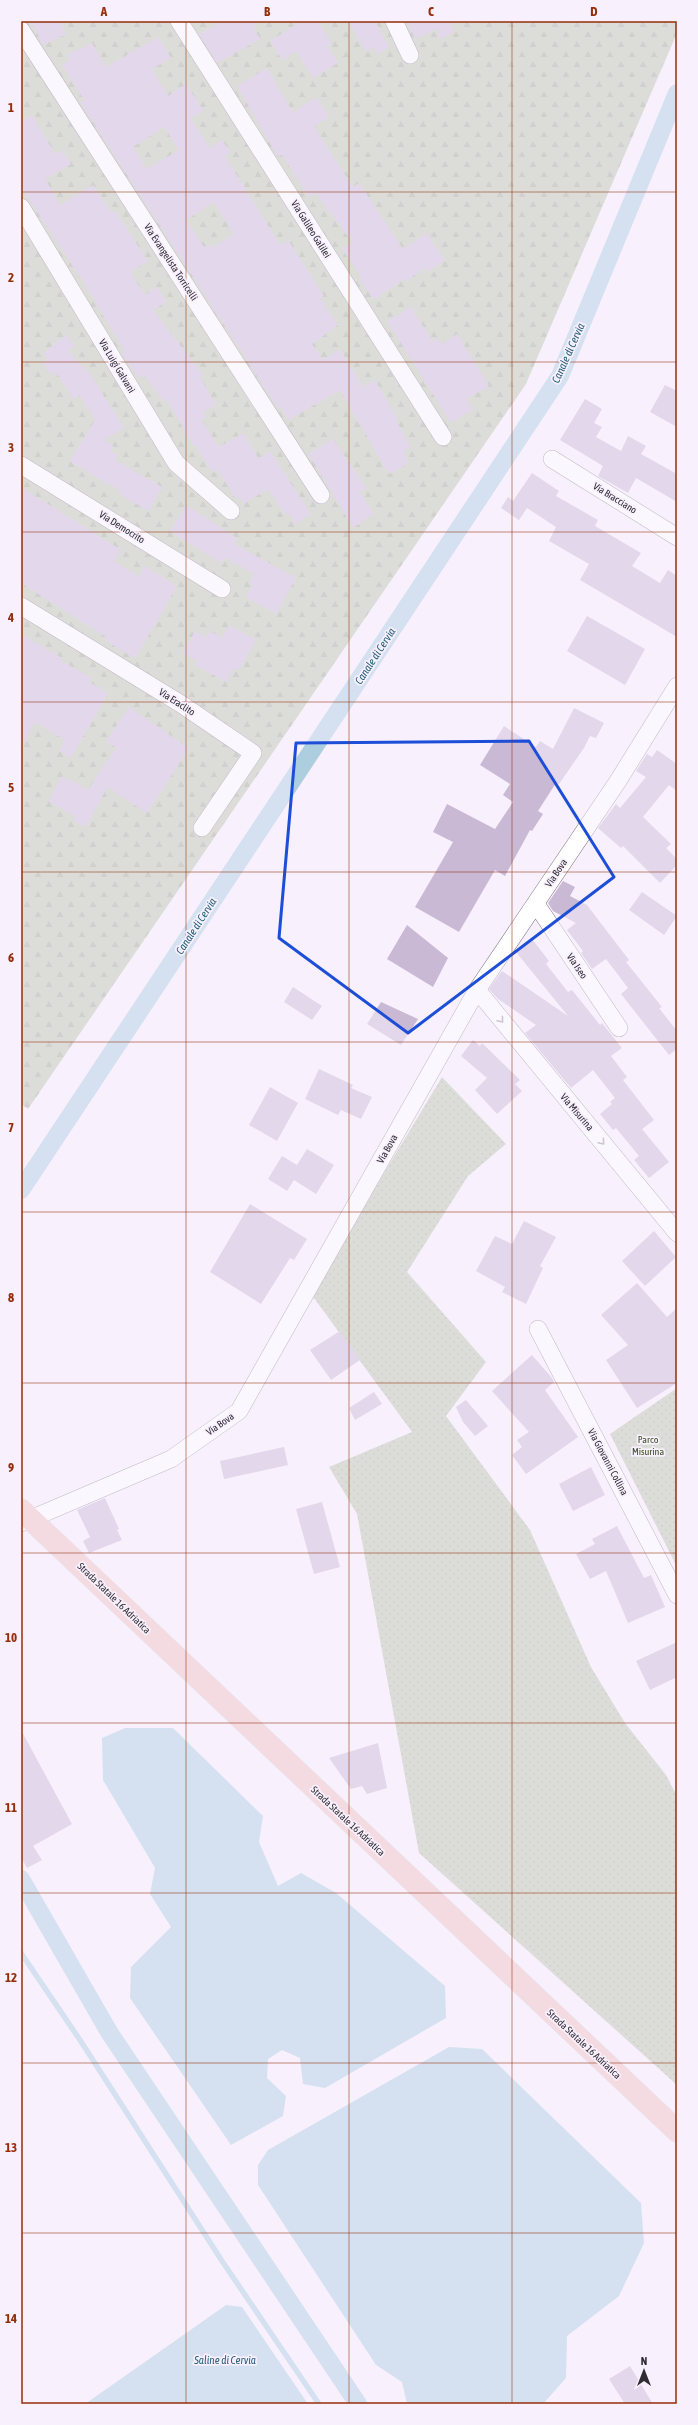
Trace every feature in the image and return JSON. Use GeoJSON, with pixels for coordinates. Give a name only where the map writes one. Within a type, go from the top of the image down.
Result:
{"type":"FeatureCollection","features":[{"type":"Feature","properties":{"kind":"main road","name":"Strada Statale 16 Adriatica"},"geometry":{"type":"LineString","coordinates":[[24,1517],[677,2131]]}},
{"type":"Feature","properties":{"kind":"street","name":"Via Galileo Galilei"},"geometry":{"type":"LineString","coordinates":[[179,21],[443,437]]}},
{"type":"Feature","properties":{"kind":"street"},"geometry":{"type":"LineString","coordinates":[[394,21],[410,55]]}},
{"type":"Feature","properties":{"kind":"street","name":"Via Evangelista Torricelli"},"geometry":{"type":"LineString","coordinates":[[21,30],[321,495]]}},
{"type":"Feature","properties":{"kind":"street","name":"Via Luigi Galvani"},"geometry":{"type":"LineString","coordinates":[[21,207],[176,463],[231,511]]}},
{"type":"Feature","properties":{"kind":"street","name":"Via Bracciano"},"geometry":{"type":"LineString","coordinates":[[552,459],[677,537]]}},
{"type":"Feature","properties":{"kind":"street","name":"Via Democrito"},"geometry":{"type":"LineString","coordinates":[[21,465],[222,589]]}},
{"type":"Feature","properties":{"kind":"street","name":"Via Eraclito"},"geometry":{"type":"LineString","coordinates":[[21,606],[181,704],[253,754],[202,828]]}},
{"type":"Feature","properties":{"kind":"street","name":"Via Bova"},"geometry":{"type":"LineString","coordinates":[[24,1517],[171,1459],[239,1411],[477,990],[618,781],[677,686]]}},
{"type":"Feature","properties":{"kind":"street","name":"Via Iseo"},"geometry":{"type":"LineString","coordinates":[[536,904],[619,1028]]}},
{"type":"Feature","properties":{"kind":"street","name":"Via Misurina"},"geometry":{"type":"LineString","coordinates":[[477,990],[677,1233]]}},
{"type":"Feature","properties":{"kind":"street","name":"Via Giovanni Collina"},"geometry":{"type":"LineString","coordinates":[[538,1329],[677,1595]]}},
{"type":"Feature","properties":{"kind":"highlighted area"},"geometry":{"type":"Polygon","coordinates":[[[529,741],[614,877],[408,1033],[279,938],[296,743],[529,741]]]}},
{"type":"Feature","properties":{"kind":"green space"},"geometry":{"type":"Polygon","coordinates":[[[21,21],[677,21],[677,33],[526,384],[28,1109],[21,1104],[21,21]]]}},
{"type":"Feature","properties":{"kind":"green space"},"geometry":{"type":"Polygon","coordinates":[[[442,1077],[506,1144],[468,1176],[407,1272],[486,1362],[446,1416],[530,1530],[591,1667],[625,1723],[666,1775],[677,1796],[677,2085],[419,1853],[357,1514],[329,1467],[412,1432],[311,1294],[442,1077]]]}},
{"type":"Feature","properties":{"kind":"green space","name":"Parco Misurina"},"geometry":{"type":"Polygon","coordinates":[[[677,1388],[677,1567],[610,1434],[677,1388]]]}},
{"type":"Feature","properties":{"kind":"water"},"geometry":{"type":"Polygon","coordinates":[[[125,1728],[173,1728],[263,1816],[259,1842],[278,1886],[301,1873],[336,1893],[445,1986],[446,2018],[325,2088],[303,2084],[300,2058],[282,2050],[268,2059],[267,2078],[286,2096],[283,2116],[231,2145],[130,1998],[131,1967],[171,1927],[150,1894],[155,1868],[103,1780],[102,1738],[125,1728]]]}},
{"type":"Feature","properties":{"kind":"water"},"geometry":{"type":"Polygon","coordinates":[[[449,2047],[482,2049],[641,2203],[644,2243],[619,2296],[567,2336],[566,2378],[543,2404],[407,2404],[402,2382],[376,2365],[258,2185],[258,2165],[268,2150],[449,2047]]]}},
{"type":"Feature","properties":{"kind":"water","name":"Saline di Cervia"},"geometry":{"type":"Polygon","coordinates":[[[226,2305],[242,2307],[308,2404],[85,2404],[226,2305]]]}},
{"type":"Feature","properties":{"kind":"building"},"geometry":{"type":"Polygon","coordinates":[[[31,21],[60,21],[66,34],[43,45],[31,21]]]}},
{"type":"Feature","properties":{"kind":"building"},"geometry":{"type":"Polygon","coordinates":[[[223,21],[255,21],[254,29],[260,39],[217,63],[199,34],[223,21]]]}},
{"type":"Feature","properties":{"kind":"building"},"geometry":{"type":"Polygon","coordinates":[[[302,21],[318,21],[332,44],[327,46],[338,63],[313,78],[296,51],[282,60],[270,41],[302,21]]]}},
{"type":"Feature","properties":{"kind":"building"},"geometry":{"type":"Polygon","coordinates":[[[349,21],[375,21],[389,47],[377,54],[374,47],[366,52],[349,21]]]}},
{"type":"Feature","properties":{"kind":"building"},"geometry":{"type":"Polygon","coordinates":[[[407,21],[454,21],[450,23],[454,32],[441,39],[436,29],[415,39],[407,21]]]}},
{"type":"Feature","properties":{"kind":"building"},"geometry":{"type":"Polygon","coordinates":[[[158,37],[171,58],[152,69],[168,96],[186,84],[203,110],[191,119],[210,148],[222,140],[231,153],[225,156],[280,245],[288,240],[324,296],[320,298],[338,325],[312,344],[323,360],[340,349],[363,387],[375,380],[398,420],[396,421],[411,447],[403,452],[409,463],[389,474],[340,390],[288,420],[281,407],[278,408],[80,102],[84,100],[62,65],[70,60],[67,55],[92,43],[106,67],[158,37]],[[164,127],[133,147],[147,169],[179,150],[164,127]],[[214,202],[186,220],[204,247],[209,244],[212,248],[234,234],[214,202]]]}},
{"type":"Feature","properties":{"kind":"building"},"geometry":{"type":"Polygon","coordinates":[[[267,68],[293,113],[316,97],[329,116],[314,127],[353,187],[359,183],[403,249],[426,233],[445,260],[428,272],[425,268],[406,281],[404,279],[374,300],[360,280],[362,278],[342,249],[352,242],[316,193],[309,197],[282,155],[278,157],[237,86],[267,68]]]}},
{"type":"Feature","properties":{"kind":"building"},"geometry":{"type":"Polygon","coordinates":[[[32,115],[55,154],[62,150],[71,164],[45,179],[60,205],[93,185],[112,213],[115,211],[148,261],[130,272],[145,295],[157,287],[166,302],[153,310],[203,375],[200,377],[216,405],[203,412],[206,417],[201,419],[219,447],[243,433],[259,459],[270,451],[311,514],[296,524],[288,513],[285,515],[268,489],[244,504],[240,497],[236,499],[217,469],[212,472],[195,445],[193,446],[167,399],[163,401],[144,374],[139,378],[122,354],[125,351],[96,304],[97,303],[21,187],[21,122],[32,115]]]}},
{"type":"Feature","properties":{"kind":"building"},"geometry":{"type":"Polygon","coordinates":[[[411,307],[433,342],[438,338],[442,344],[457,334],[489,386],[467,399],[473,409],[451,423],[387,321],[411,307]]]}},
{"type":"Feature","properties":{"kind":"building"},"geometry":{"type":"Polygon","coordinates":[[[66,335],[75,346],[69,351],[85,370],[87,369],[124,428],[104,440],[114,447],[111,451],[117,455],[114,460],[162,487],[149,511],[120,495],[121,492],[70,461],[95,420],[79,395],[73,399],[56,372],[52,375],[43,364],[48,360],[43,353],[66,335]]]}},
{"type":"Feature","properties":{"kind":"building"},"geometry":{"type":"Polygon","coordinates":[[[665,385],[677,391],[677,427],[650,412],[665,385]]]}},
{"type":"Feature","properties":{"kind":"building"},"geometry":{"type":"Polygon","coordinates":[[[585,399],[602,409],[594,423],[602,427],[596,437],[621,451],[628,436],[646,446],[641,454],[677,474],[677,502],[636,478],[628,493],[598,476],[603,466],[560,440],[585,399]]]}},
{"type":"Feature","properties":{"kind":"building"},"geometry":{"type":"Polygon","coordinates":[[[333,439],[366,488],[360,492],[374,514],[353,528],[309,454],[333,439]]]}},
{"type":"Feature","properties":{"kind":"building"},"geometry":{"type":"Polygon","coordinates":[[[532,473],[559,491],[556,496],[598,520],[595,526],[641,553],[632,566],[660,583],[668,570],[677,576],[677,637],[580,580],[589,564],[549,541],[556,527],[527,508],[519,520],[501,508],[508,497],[513,501],[532,473]]]}},
{"type":"Feature","properties":{"kind":"building"},"geometry":{"type":"Polygon","coordinates":[[[21,487],[121,550],[114,561],[139,576],[144,566],[177,586],[135,659],[105,640],[106,637],[21,583],[21,487]]]}},
{"type":"Feature","properties":{"kind":"building"},"geometry":{"type":"Polygon","coordinates":[[[186,505],[237,538],[234,544],[296,578],[276,614],[246,597],[253,585],[249,583],[254,574],[225,558],[221,563],[170,531],[186,505]]]}},
{"type":"Feature","properties":{"kind":"building"},"geometry":{"type":"Polygon","coordinates":[[[587,616],[645,649],[625,685],[567,651],[587,616]]]}},
{"type":"Feature","properties":{"kind":"building"},"geometry":{"type":"Polygon","coordinates":[[[229,625],[256,640],[238,671],[234,668],[226,682],[195,665],[197,661],[183,653],[195,631],[207,638],[210,631],[222,638],[229,625]]]}},
{"type":"Feature","properties":{"kind":"building"},"geometry":{"type":"Polygon","coordinates":[[[21,634],[62,658],[61,661],[92,678],[89,682],[108,693],[71,758],[59,751],[65,740],[35,722],[21,748],[21,634]]]}},
{"type":"Feature","properties":{"kind":"building"},"geometry":{"type":"Polygon","coordinates":[[[129,707],[189,748],[147,813],[107,787],[86,827],[73,821],[76,816],[49,802],[62,776],[88,790],[116,748],[106,741],[129,707]]]}},
{"type":"Feature","properties":{"kind":"building"},"geometry":{"type":"Polygon","coordinates":[[[574,708],[604,723],[596,738],[590,736],[584,748],[559,784],[556,783],[538,811],[543,814],[532,831],[530,830],[505,876],[495,870],[459,932],[415,907],[453,842],[433,832],[447,804],[495,829],[513,802],[503,795],[510,784],[480,765],[504,726],[536,747],[540,741],[553,749],[574,708]]]}},
{"type":"Feature","properties":{"kind":"building"},"geometry":{"type":"Polygon","coordinates":[[[657,750],[677,764],[677,791],[669,785],[643,817],[671,844],[666,848],[677,859],[677,865],[660,883],[623,846],[621,848],[598,828],[616,804],[620,808],[646,777],[636,771],[647,754],[652,757],[657,750]]]}},
{"type":"Feature","properties":{"kind":"building"},"geometry":{"type":"Polygon","coordinates":[[[563,881],[575,887],[570,896],[587,905],[629,960],[626,962],[662,1007],[659,1008],[677,1031],[677,1049],[669,1055],[621,994],[628,988],[606,959],[592,969],[581,953],[583,951],[567,930],[576,923],[553,911],[548,903],[563,881]]]}},
{"type":"Feature","properties":{"kind":"building"},"geometry":{"type":"Polygon","coordinates":[[[642,892],[677,916],[664,935],[629,910],[642,892]]]}},
{"type":"Feature","properties":{"kind":"building"},"geometry":{"type":"Polygon","coordinates":[[[407,925],[448,958],[433,987],[387,959],[407,925]]]}},
{"type":"Feature","properties":{"kind":"building"},"geometry":{"type":"Polygon","coordinates":[[[532,939],[549,961],[546,964],[568,992],[572,990],[600,1025],[602,1023],[622,1048],[611,1056],[627,1077],[623,1080],[654,1120],[642,1129],[669,1162],[649,1178],[634,1160],[639,1156],[616,1128],[613,1130],[600,1114],[612,1104],[610,1102],[615,1098],[593,1070],[571,1088],[525,1033],[536,1025],[498,999],[489,989],[502,971],[568,1016],[516,952],[532,939]]]}},
{"type":"Feature","properties":{"kind":"building"},"geometry":{"type":"Polygon","coordinates":[[[293,987],[322,1006],[312,1020],[284,1002],[293,987]]]}},
{"type":"Feature","properties":{"kind":"building"},"geometry":{"type":"Polygon","coordinates":[[[381,1002],[418,1019],[401,1045],[367,1024],[381,1002]]]}},
{"type":"Feature","properties":{"kind":"building"},"geometry":{"type":"Polygon","coordinates":[[[473,1040],[480,1046],[482,1043],[520,1080],[515,1084],[522,1091],[497,1114],[475,1090],[487,1078],[461,1056],[473,1040]]]}},
{"type":"Feature","properties":{"kind":"building"},"geometry":{"type":"Polygon","coordinates":[[[319,1069],[353,1085],[351,1088],[372,1097],[361,1119],[341,1110],[338,1115],[305,1099],[319,1069]]]}},
{"type":"Feature","properties":{"kind":"building"},"geometry":{"type":"Polygon","coordinates":[[[270,1087],[298,1103],[277,1141],[249,1125],[270,1087]]]}},
{"type":"Feature","properties":{"kind":"building"},"geometry":{"type":"Polygon","coordinates":[[[307,1149],[334,1165],[316,1194],[294,1180],[287,1191],[268,1179],[282,1156],[297,1165],[307,1149]]]}},
{"type":"Feature","properties":{"kind":"building"},"geometry":{"type":"Polygon","coordinates":[[[250,1204],[307,1239],[294,1260],[290,1258],[261,1304],[210,1272],[250,1204]]]}},
{"type":"Feature","properties":{"kind":"building"},"geometry":{"type":"Polygon","coordinates":[[[524,1221],[556,1237],[540,1266],[543,1268],[526,1304],[502,1292],[505,1287],[476,1271],[495,1236],[512,1244],[524,1221]]]}},
{"type":"Feature","properties":{"kind":"building"},"geometry":{"type":"Polygon","coordinates":[[[654,1231],[676,1257],[645,1286],[622,1261],[654,1231]]]}},
{"type":"Feature","properties":{"kind":"building"},"geometry":{"type":"Polygon","coordinates":[[[637,1283],[667,1317],[677,1308],[677,1383],[637,1408],[606,1360],[628,1345],[601,1315],[637,1283]]]}},
{"type":"Feature","properties":{"kind":"building"},"geometry":{"type":"Polygon","coordinates":[[[340,1331],[360,1360],[331,1380],[310,1350],[340,1331]]]}},
{"type":"Feature","properties":{"kind":"building"},"geometry":{"type":"Polygon","coordinates":[[[532,1355],[552,1378],[554,1382],[545,1390],[578,1437],[526,1474],[512,1455],[522,1447],[517,1440],[529,1432],[492,1391],[532,1355]]]}},
{"type":"Feature","properties":{"kind":"building"},"geometry":{"type":"Polygon","coordinates":[[[374,1392],[382,1404],[355,1420],[349,1408],[374,1392]]]}},
{"type":"Feature","properties":{"kind":"building"},"geometry":{"type":"Polygon","coordinates":[[[466,1400],[488,1426],[475,1436],[463,1422],[456,1407],[466,1400]]]}},
{"type":"Feature","properties":{"kind":"building"},"geometry":{"type":"Polygon","coordinates":[[[284,1447],[288,1465],[224,1479],[220,1461],[284,1447]]]}},
{"type":"Feature","properties":{"kind":"building"},"geometry":{"type":"Polygon","coordinates":[[[591,1467],[605,1495],[573,1511],[559,1484],[591,1467]]]}},
{"type":"Feature","properties":{"kind":"building"},"geometry":{"type":"Polygon","coordinates":[[[105,1498],[119,1529],[117,1530],[122,1540],[89,1553],[83,1541],[90,1537],[77,1510],[105,1498]]]}},
{"type":"Feature","properties":{"kind":"building"},"geometry":{"type":"Polygon","coordinates":[[[322,1502],[340,1567],[314,1574],[296,1509],[322,1502]]]}},
{"type":"Feature","properties":{"kind":"building"},"geometry":{"type":"Polygon","coordinates":[[[617,1526],[644,1578],[651,1575],[665,1607],[628,1623],[606,1571],[590,1579],[576,1554],[595,1544],[592,1539],[617,1526]]]}},
{"type":"Feature","properties":{"kind":"building"},"geometry":{"type":"Polygon","coordinates":[[[677,1642],[677,1677],[650,1690],[636,1661],[677,1642]]]}},
{"type":"Feature","properties":{"kind":"building"},"geometry":{"type":"Polygon","coordinates":[[[21,1730],[72,1824],[33,1846],[42,1860],[27,1868],[21,1857],[21,1730]]]}},
{"type":"Feature","properties":{"kind":"building"},"geometry":{"type":"Polygon","coordinates":[[[378,1743],[387,1788],[367,1794],[362,1786],[351,1789],[329,1758],[378,1743]]]}},
{"type":"Feature","properties":{"kind":"building"},"geometry":{"type":"Polygon","coordinates":[[[630,2366],[653,2404],[625,2404],[609,2379],[630,2366]]]}},
{"type":"Feature","properties":{"kind":"waterway","name":"Canale di Cervia"},"geometry":{"type":"LineString","coordinates":[[21,1190],[560,376],[677,93]]}},
{"type":"Feature","properties":{"kind":"waterway"},"geometry":{"type":"LineString","coordinates":[[21,1879],[109,2032],[358,2404]]}},
{"type":"Feature","properties":{"kind":"waterway"},"geometry":{"type":"LineString","coordinates":[[21,1953],[80,2040],[222,2261],[319,2404]]}}]}
